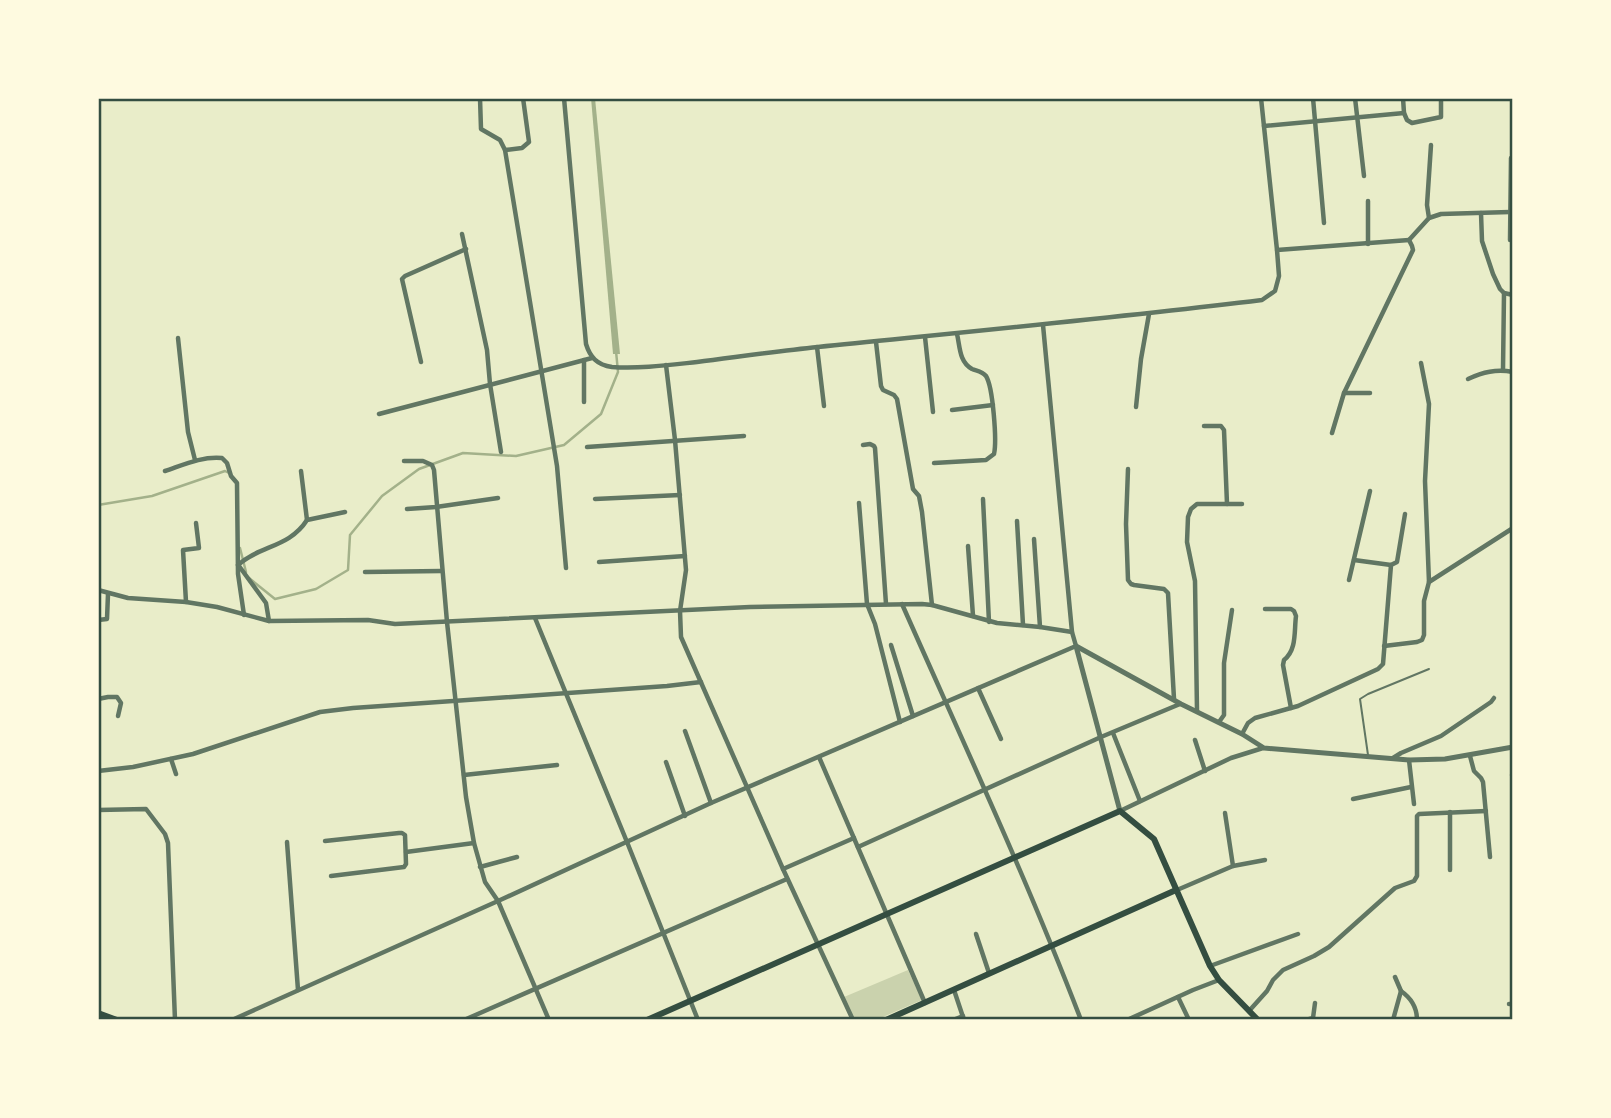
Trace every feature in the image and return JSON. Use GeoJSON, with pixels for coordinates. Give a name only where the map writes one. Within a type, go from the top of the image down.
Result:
{"type":"FeatureCollection","features":[{"type":"Feature","properties":{"kind":"main road"},"geometry":{"type":"LineString","coordinates":[[647,1020],[1120,811],[1154,839],[1210,966],[1219,980],[1258,1020]]}},
{"type":"Feature","properties":{"kind":"main road"},"geometry":{"type":"LineString","coordinates":[[886,1020],[1177,890]]}},
{"type":"Feature","properties":{"kind":"main road"},"geometry":{"type":"LineString","coordinates":[[98,1013],[117,1020]]}},
{"type":"Feature","properties":{"kind":"street"},"geometry":{"type":"LineString","coordinates":[[480,98],[481,129],[500,140],[505,150],[559,481],[566,568]]}},
{"type":"Feature","properties":{"kind":"street"},"geometry":{"type":"LineString","coordinates":[[505,150],[522,148],[529,142],[523,98]]}},
{"type":"Feature","properties":{"kind":"street"},"geometry":{"type":"LineString","coordinates":[[564,98],[586,344],[592,358],[611,367],[666,365],[1262,300],[1271,295],[1278,284],[1278,250],[1261,98]]}},
{"type":"Feature","properties":{"kind":"street"},"geometry":{"type":"LineString","coordinates":[[1312,98],[1324,223]]}},
{"type":"Feature","properties":{"kind":"street"},"geometry":{"type":"LineString","coordinates":[[1355,98],[1364,176]]}},
{"type":"Feature","properties":{"kind":"street"},"geometry":{"type":"LineString","coordinates":[[1403,98],[1404,113],[1409,123],[1441,117],[1441,98]]}},
{"type":"Feature","properties":{"kind":"street"},"geometry":{"type":"LineString","coordinates":[[1264,126],[1404,113]]}},
{"type":"Feature","properties":{"kind":"street"},"geometry":{"type":"LineString","coordinates":[[1429,218],[1427,205],[1431,145]]}},
{"type":"Feature","properties":{"kind":"street"},"geometry":{"type":"LineString","coordinates":[[1510,240],[1511,158]]}},
{"type":"Feature","properties":{"kind":"street"},"geometry":{"type":"LineString","coordinates":[[1368,201],[1368,244]]}},
{"type":"Feature","properties":{"kind":"street"},"geometry":{"type":"LineString","coordinates":[[1278,250],[1409,240],[1429,218],[1441,214],[1510,212]]}},
{"type":"Feature","properties":{"kind":"street"},"geometry":{"type":"LineString","coordinates":[[1481,213],[1482,241],[1493,274],[1503,293],[1503,370]]}},
{"type":"Feature","properties":{"kind":"street"},"geometry":{"type":"LineString","coordinates":[[462,234],[487,350],[501,452]]}},
{"type":"Feature","properties":{"kind":"street"},"geometry":{"type":"LineString","coordinates":[[1332,433],[1344,393],[1413,250],[1409,240]]}},
{"type":"Feature","properties":{"kind":"street"},"geometry":{"type":"LineString","coordinates":[[421,362],[402,279],[466,249]]}},
{"type":"Feature","properties":{"kind":"street"},"geometry":{"type":"LineString","coordinates":[[1503,293],[1513,295]]}},
{"type":"Feature","properties":{"kind":"street"},"geometry":{"type":"LineString","coordinates":[[1136,407],[1149,314]]}},
{"type":"Feature","properties":{"kind":"street"},"geometry":{"type":"LineString","coordinates":[[1042,325],[1072,632],[1120,811],[1231,758],[1264,748],[1409,760],[1446,759],[1513,747]]}},
{"type":"Feature","properties":{"kind":"street"},"geometry":{"type":"LineString","coordinates":[[934,463],[986,460],[994,454],[993,405],[988,378],[982,372],[969,368],[962,360],[957,334]]}},
{"type":"Feature","properties":{"kind":"street"},"geometry":{"type":"LineString","coordinates":[[925,337],[933,412]]}},
{"type":"Feature","properties":{"kind":"street"},"geometry":{"type":"LineString","coordinates":[[178,338],[188,432],[195,460]]}},
{"type":"Feature","properties":{"kind":"street"},"geometry":{"type":"LineString","coordinates":[[876,342],[881,386],[897,399],[913,489],[919,496],[932,605]]}},
{"type":"Feature","properties":{"kind":"street"},"geometry":{"type":"LineString","coordinates":[[817,347],[824,406]]}},
{"type":"Feature","properties":{"kind":"street"},"geometry":{"type":"LineString","coordinates":[[379,414],[592,358]]}},
{"type":"Feature","properties":{"kind":"street"},"geometry":{"type":"LineString","coordinates":[[584,360],[584,402]]}},
{"type":"Feature","properties":{"kind":"street"},"geometry":{"type":"LineString","coordinates":[[1384,646],[1417,642],[1422,640],[1424,635],[1424,601],[1429,582],[1425,481],[1429,404],[1421,363]]}},
{"type":"Feature","properties":{"kind":"street"},"geometry":{"type":"LineString","coordinates":[[666,365],[686,570],[680,611],[681,637],[853,1020]]}},
{"type":"Feature","properties":{"kind":"street"},"geometry":{"type":"LineString","coordinates":[[1468,379],[1483,372],[1513,372]]}},
{"type":"Feature","properties":{"kind":"street"},"geometry":{"type":"LineString","coordinates":[[1344,393],[1370,393]]}},
{"type":"Feature","properties":{"kind":"street"},"geometry":{"type":"LineString","coordinates":[[953,410],[993,405]]}},
{"type":"Feature","properties":{"kind":"street"},"geometry":{"type":"LineString","coordinates":[[1204,426],[1220,426],[1224,430],[1227,504]]}},
{"type":"Feature","properties":{"kind":"street"},"geometry":{"type":"LineString","coordinates":[[587,447],[744,436]]}},
{"type":"Feature","properties":{"kind":"street"},"geometry":{"type":"LineString","coordinates":[[863,445],[874,446],[887,604]]}},
{"type":"Feature","properties":{"kind":"street"},"geometry":{"type":"LineString","coordinates":[[165,471],[195,460],[216,457],[227,463],[237,484],[239,564],[244,615]]}},
{"type":"Feature","properties":{"kind":"street"},"geometry":{"type":"LineString","coordinates":[[404,461],[424,461],[432,465],[434,470],[441,571],[455,700],[474,843],[480,867],[485,882],[498,901],[549,1020]]}},
{"type":"Feature","properties":{"kind":"street"},"geometry":{"type":"LineString","coordinates":[[1128,468],[1128,580],[1131,584],[1164,589],[1168,593],[1174,699]]}},
{"type":"Feature","properties":{"kind":"street"},"geometry":{"type":"LineString","coordinates":[[239,564],[299,532],[307,520],[301,471]]}},
{"type":"Feature","properties":{"kind":"street"},"geometry":{"type":"LineString","coordinates":[[1349,580],[1370,491]]}},
{"type":"Feature","properties":{"kind":"street"},"geometry":{"type":"LineString","coordinates":[[595,499],[680,495]]}},
{"type":"Feature","properties":{"kind":"street"},"geometry":{"type":"LineString","coordinates":[[408,509],[498,498]]}},
{"type":"Feature","properties":{"kind":"street"},"geometry":{"type":"LineString","coordinates":[[983,499],[989,622]]}},
{"type":"Feature","properties":{"kind":"street"},"geometry":{"type":"LineString","coordinates":[[859,503],[867,604],[875,624],[900,722]]}},
{"type":"Feature","properties":{"kind":"street"},"geometry":{"type":"LineString","coordinates":[[1197,711],[1195,581],[1187,542],[1188,517],[1197,504],[1241,504]]}},
{"type":"Feature","properties":{"kind":"street"},"geometry":{"type":"LineString","coordinates":[[307,520],[345,512]]}},
{"type":"Feature","properties":{"kind":"street"},"geometry":{"type":"LineString","coordinates":[[1354,560],[1391,565],[1397,562],[1405,514]]}},
{"type":"Feature","properties":{"kind":"street"},"geometry":{"type":"LineString","coordinates":[[1017,521],[1023,625]]}},
{"type":"Feature","properties":{"kind":"street"},"geometry":{"type":"LineString","coordinates":[[186,602],[183,550],[199,548],[196,523]]}},
{"type":"Feature","properties":{"kind":"street"},"geometry":{"type":"LineString","coordinates":[[1429,582],[1513,528]]}},
{"type":"Feature","properties":{"kind":"street"},"geometry":{"type":"LineString","coordinates":[[1034,539],[1040,626]]}},
{"type":"Feature","properties":{"kind":"street"},"geometry":{"type":"LineString","coordinates":[[968,546],[973,616]]}},
{"type":"Feature","properties":{"kind":"street"},"geometry":{"type":"LineString","coordinates":[[599,562],[685,556]]}},
{"type":"Feature","properties":{"kind":"street"},"geometry":{"type":"LineString","coordinates":[[239,564],[265,603],[270,621]]}},
{"type":"Feature","properties":{"kind":"street"},"geometry":{"type":"LineString","coordinates":[[1242,734],[1248,723],[1255,718],[1291,708],[1378,669],[1383,664],[1391,565]]}},
{"type":"Feature","properties":{"kind":"street"},"geometry":{"type":"LineString","coordinates":[[365,572],[441,571]]}},
{"type":"Feature","properties":{"kind":"street"},"geometry":{"type":"LineString","coordinates":[[98,590],[128,598],[186,602],[234,610],[270,621],[368,620],[395,624],[750,607],[902,604],[932,605],[989,622],[1040,626],[1072,632]]}},
{"type":"Feature","properties":{"kind":"street"},"geometry":{"type":"LineString","coordinates":[[98,620],[107,619],[108,594]]}},
{"type":"Feature","properties":{"kind":"street"},"geometry":{"type":"LineString","coordinates":[[902,604],[1015,856],[1081,1020]]}},
{"type":"Feature","properties":{"kind":"street"},"geometry":{"type":"LineString","coordinates":[[1265,609],[1291,609],[1296,615],[1293,648],[1283,665],[1291,708]]}},
{"type":"Feature","properties":{"kind":"street"},"geometry":{"type":"LineString","coordinates":[[1219,722],[1224,715],[1225,644],[1232,610]]}},
{"type":"Feature","properties":{"kind":"street"},"geometry":{"type":"LineString","coordinates":[[535,618],[698,1020]]}},
{"type":"Feature","properties":{"kind":"street"},"geometry":{"type":"LineString","coordinates":[[891,645],[913,716]]}},
{"type":"Feature","properties":{"kind":"street"},"geometry":{"type":"LineString","coordinates":[[1076,646],[1264,748]]}},
{"type":"Feature","properties":{"kind":"street"},"geometry":{"type":"LineString","coordinates":[[232,1020],[711,803],[1076,646]]}},
{"type":"Feature","properties":{"kind":"street"},"geometry":{"type":"LineString","coordinates":[[98,771],[133,767],[193,754],[320,712],[701,682]]}},
{"type":"Feature","properties":{"kind":"street"},"geometry":{"type":"LineString","coordinates":[[978,688],[1001,739]]}},
{"type":"Feature","properties":{"kind":"street"},"geometry":{"type":"LineString","coordinates":[[98,699],[117,697],[121,703],[118,716]]}},
{"type":"Feature","properties":{"kind":"street"},"geometry":{"type":"LineString","coordinates":[[1393,758],[1441,736],[1494,698]]}},
{"type":"Feature","properties":{"kind":"street"},"geometry":{"type":"LineString","coordinates":[[858,847],[1101,737],[1181,704]]}},
{"type":"Feature","properties":{"kind":"street"},"geometry":{"type":"LineString","coordinates":[[685,732],[711,803]]}},
{"type":"Feature","properties":{"kind":"street"},"geometry":{"type":"LineString","coordinates":[[1113,733],[1140,801]]}},
{"type":"Feature","properties":{"kind":"street"},"geometry":{"type":"LineString","coordinates":[[1195,740],[1205,771]]}},
{"type":"Feature","properties":{"kind":"street"},"geometry":{"type":"LineString","coordinates":[[1469,756],[1474,771],[1483,782],[1490,858]]}},
{"type":"Feature","properties":{"kind":"street"},"geometry":{"type":"LineString","coordinates":[[818,757],[925,1003]]}},
{"type":"Feature","properties":{"kind":"street"},"geometry":{"type":"LineString","coordinates":[[171,759],[176,774]]}},
{"type":"Feature","properties":{"kind":"street"},"geometry":{"type":"LineString","coordinates":[[1409,760],[1413,804]]}},
{"type":"Feature","properties":{"kind":"street"},"geometry":{"type":"LineString","coordinates":[[666,762],[685,816]]}},
{"type":"Feature","properties":{"kind":"street"},"geometry":{"type":"LineString","coordinates":[[464,775],[557,765]]}},
{"type":"Feature","properties":{"kind":"street"},"geometry":{"type":"LineString","coordinates":[[1353,799],[1411,788]]}},
{"type":"Feature","properties":{"kind":"street"},"geometry":{"type":"LineString","coordinates":[[98,810],[146,810],[167,838],[175,1020]]}},
{"type":"Feature","properties":{"kind":"street"},"geometry":{"type":"LineString","coordinates":[[1249,1011],[1283,971],[1329,947],[1395,888],[1414,881],[1417,876],[1419,814],[1486,811]]}},
{"type":"Feature","properties":{"kind":"street"},"geometry":{"type":"LineString","coordinates":[[1225,813],[1233,866]]}},
{"type":"Feature","properties":{"kind":"street"},"geometry":{"type":"LineString","coordinates":[[1450,813],[1450,870]]}},
{"type":"Feature","properties":{"kind":"street"},"geometry":{"type":"LineString","coordinates":[[325,841],[402,833],[405,835],[404,867],[331,876]]}},
{"type":"Feature","properties":{"kind":"street"},"geometry":{"type":"LineString","coordinates":[[783,869],[854,838]]}},
{"type":"Feature","properties":{"kind":"street"},"geometry":{"type":"LineString","coordinates":[[287,842],[298,990]]}},
{"type":"Feature","properties":{"kind":"street"},"geometry":{"type":"LineString","coordinates":[[406,852],[474,843]]}},
{"type":"Feature","properties":{"kind":"street"},"geometry":{"type":"LineString","coordinates":[[480,867],[517,857]]}},
{"type":"Feature","properties":{"kind":"street"},"geometry":{"type":"LineString","coordinates":[[1177,890],[1233,866],[1265,860]]}},
{"type":"Feature","properties":{"kind":"street"},"geometry":{"type":"LineString","coordinates":[[464,1020],[787,878]]}},
{"type":"Feature","properties":{"kind":"street"},"geometry":{"type":"LineString","coordinates":[[976,934],[989,973]]}},
{"type":"Feature","properties":{"kind":"street"},"geometry":{"type":"LineString","coordinates":[[1210,966],[1298,934]]}},
{"type":"Feature","properties":{"kind":"street"},"geometry":{"type":"LineString","coordinates":[[1395,977],[1401,991],[1417,1009],[1417,1020]]}},
{"type":"Feature","properties":{"kind":"street"},"geometry":{"type":"LineString","coordinates":[[1127,1020],[1219,980]]}},
{"type":"Feature","properties":{"kind":"street"},"geometry":{"type":"LineString","coordinates":[[953,1020],[963,1018],[954,989]]}},
{"type":"Feature","properties":{"kind":"street"},"geometry":{"type":"LineString","coordinates":[[1393,1020],[1401,991]]}},
{"type":"Feature","properties":{"kind":"street"},"geometry":{"type":"LineString","coordinates":[[1178,997],[1189,1020]]}},
{"type":"Feature","properties":{"kind":"street"},"geometry":{"type":"LineString","coordinates":[[1306,1020],[1313,1018],[1315,1003]]}},
{"type":"Feature","properties":{"kind":"lane"},"geometry":{"type":"LineString","coordinates":[[1368,757],[1360,699],[1429,670]]}},
{"type":"Feature","properties":{"kind":"shaded area"},"geometry":{"type":"Polygon","coordinates":[[[591,98],[595,98],[620,354],[613,354],[591,98]]]}},
{"type":"Feature","properties":{"kind":"shaded area"},"geometry":{"type":"Polygon","coordinates":[[[908,970],[922,1000],[876,1020],[854,1020],[844,997],[908,970]]]}},
{"type":"Feature","properties":{"kind":"waterway"},"geometry":{"type":"LineString","coordinates":[[249,578],[275,599],[316,589],[348,570],[350,535],[382,496],[419,469],[463,453],[516,456],[564,445],[601,414],[618,372],[616,351]]}},
{"type":"Feature","properties":{"kind":"waterway"},"geometry":{"type":"LineString","coordinates":[[98,505],[152,496],[225,471],[229,473]]}},
{"type":"Feature","properties":{"kind":"waterway"},"geometry":{"type":"LineString","coordinates":[[240,548],[246,572]]}}]}
